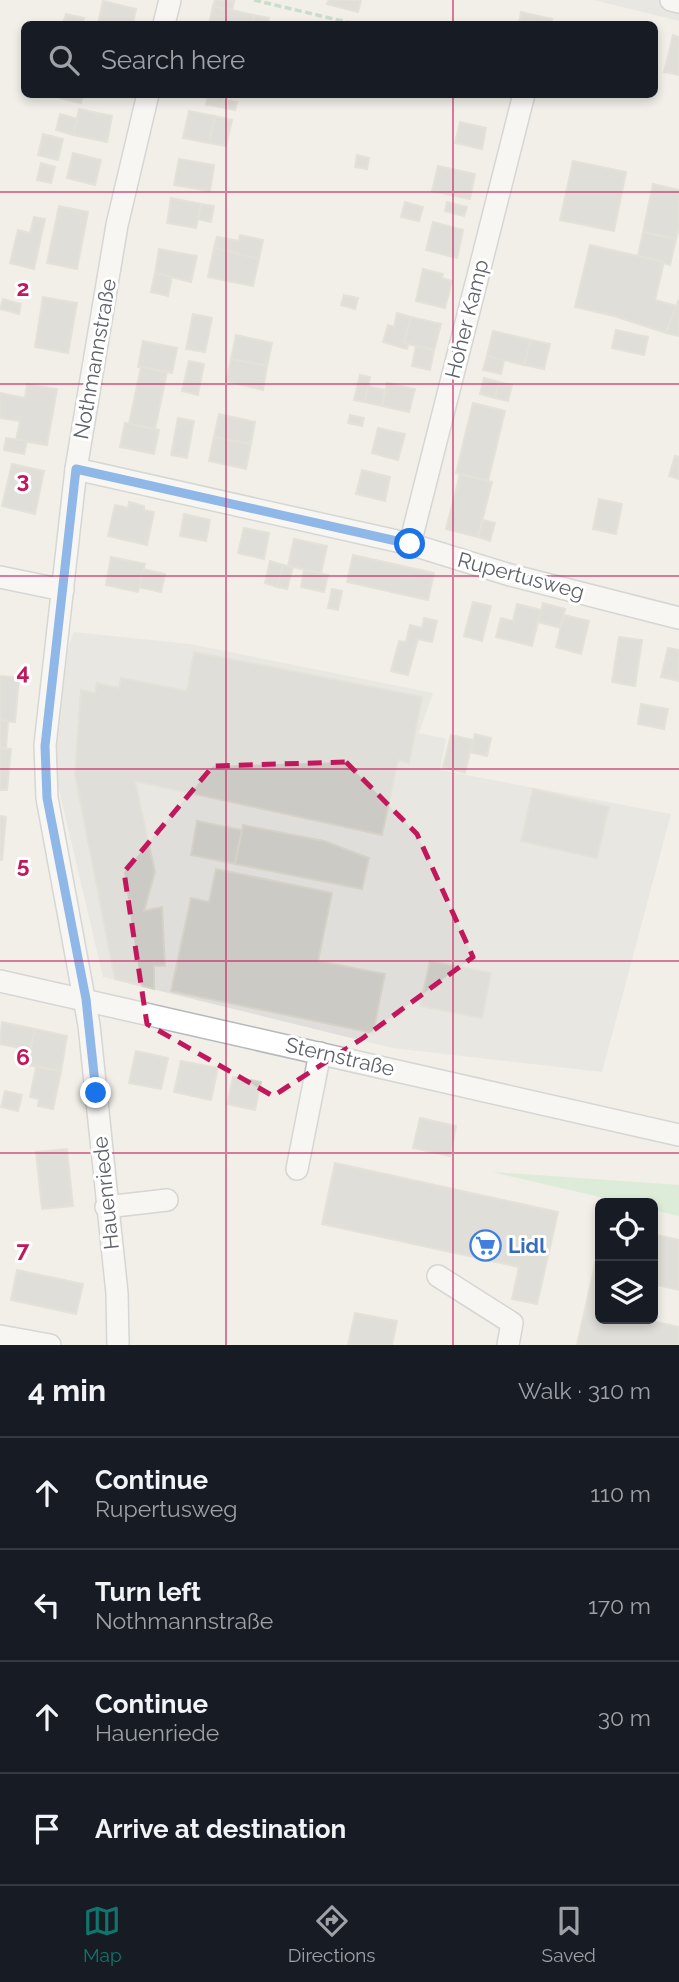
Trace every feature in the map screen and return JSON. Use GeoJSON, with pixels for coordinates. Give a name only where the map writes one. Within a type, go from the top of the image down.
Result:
{"type":"FeatureCollection","features":[{"type":"Feature","properties":{"kind":"street"},"geometry":{"type":"LineString","coordinates":[[165,21],[170,0]]}},
{"type":"Feature","properties":{"kind":"street","name":"Nothmannstraße"},"geometry":{"type":"LineString","coordinates":[[86,999],[47,798],[45,746],[76,469],[117,225],[147,98]]}},
{"type":"Feature","properties":{"kind":"street","name":"Hoher Kamp"},"geometry":{"type":"LineString","coordinates":[[410,544],[523,98]]}},
{"type":"Feature","properties":{"kind":"street","name":"Rupertusweg"},"geometry":{"type":"LineString","coordinates":[[76,469],[410,544],[510,575],[679,618]]}},
{"type":"Feature","properties":{"kind":"street"},"geometry":{"type":"LineString","coordinates":[[0,576],[63,590]]}},
{"type":"Feature","properties":{"kind":"street","name":"Sternstraße"},"geometry":{"type":"LineString","coordinates":[[0,981],[679,1135]]}},
{"type":"Feature","properties":{"kind":"street","name":"Hauenriede"},"geometry":{"type":"LineString","coordinates":[[86,999],[117,1293],[118,1345]]}},
{"type":"Feature","properties":{"kind":"street"},"geometry":{"type":"LineString","coordinates":[[297,1168],[320,1053]]}},
{"type":"Feature","properties":{"kind":"street"},"geometry":{"type":"LineString","coordinates":[[106,1207],[167,1200]]}},
{"type":"Feature","properties":{"kind":"street"},"geometry":{"type":"LineString","coordinates":[[438,1276],[512,1323],[508,1345]]}},
{"type":"Feature","properties":{"kind":"street"},"geometry":{"type":"LineString","coordinates":[[0,1336],[50,1345]]}},
{"type":"Feature","properties":{"kind":"path"},"geometry":{"type":"LineString","coordinates":[[254,0],[342,21]]}},
{"type":"Feature","properties":{"kind":"highlighted area"},"geometry":{"type":"Polygon","coordinates":[[[346,762],[417,834],[473,957],[363,1038],[273,1096],[147,1024],[124,872],[213,766],[346,762]]]}},
{"type":"Feature","properties":{"kind":"shaded area"},"geometry":{"type":"Polygon","coordinates":[[[594,0],[679,0],[679,21],[594,0]]]}},
{"type":"Feature","properties":{"kind":"shaded area"},"geometry":{"type":"Polygon","coordinates":[[[74,632],[190,644],[433,693],[419,733],[446,739],[440,770],[671,814],[602,1072],[392,1048],[103,977],[54,768],[64,660],[74,632]]]}},
{"type":"Feature","properties":{"kind":"green space"},"geometry":{"type":"Polygon","coordinates":[[[492,1172],[679,1185],[679,1216],[658,1211],[658,1198],[604,1198],[492,1172]]]}},
{"type":"Feature","properties":{"kind":"building"},"geometry":{"type":"Polygon","coordinates":[[[215,0],[234,1],[232,10],[213,6],[215,0]]]}},
{"type":"Feature","properties":{"kind":"building"},"geometry":{"type":"Polygon","coordinates":[[[329,0],[361,0],[358,12],[327,4],[329,0]]]}},
{"type":"Feature","properties":{"kind":"building"},"geometry":{"type":"Polygon","coordinates":[[[103,1],[136,9],[134,21],[99,21],[103,1]]]}},
{"type":"Feature","properties":{"kind":"building"},"geometry":{"type":"Polygon","coordinates":[[[213,6],[254,15],[253,21],[210,21],[213,6]]]}},
{"type":"Feature","properties":{"kind":"building"},"geometry":{"type":"Polygon","coordinates":[[[521,12],[552,19],[552,21],[520,21],[521,12]]]}},
{"type":"Feature","properties":{"kind":"building"},"geometry":{"type":"Polygon","coordinates":[[[66,14],[84,18],[83,21],[64,21],[66,14]]]}},
{"type":"Feature","properties":{"kind":"building"},"geometry":{"type":"Polygon","coordinates":[[[254,15],[269,18],[268,21],[253,21],[254,15]]]}},
{"type":"Feature","properties":{"kind":"building"},"geometry":{"type":"Polygon","coordinates":[[[673,35],[679,37],[679,75],[664,72],[673,35]]]}},
{"type":"Feature","properties":{"kind":"building"},"geometry":{"type":"Polygon","coordinates":[[[60,98],[82,98],[81,103],[60,98]]]}},
{"type":"Feature","properties":{"kind":"building"},"geometry":{"type":"Polygon","coordinates":[[[207,98],[223,98],[221,107],[206,105],[207,98]]]}},
{"type":"Feature","properties":{"kind":"building"},"geometry":{"type":"Polygon","coordinates":[[[223,100],[237,102],[235,110],[221,107],[223,100]]]}},
{"type":"Feature","properties":{"kind":"building"},"geometry":{"type":"Polygon","coordinates":[[[79,109],[112,116],[107,142],[73,135],[79,109]]]}},
{"type":"Feature","properties":{"kind":"building"},"geometry":{"type":"Polygon","coordinates":[[[189,111],[215,116],[209,143],[183,138],[189,111]]]}},
{"type":"Feature","properties":{"kind":"building"},"geometry":{"type":"Polygon","coordinates":[[[60,114],[77,119],[73,135],[56,130],[60,114]]]}},
{"type":"Feature","properties":{"kind":"building"},"geometry":{"type":"Polygon","coordinates":[[[215,116],[232,120],[226,146],[209,143],[215,116]]]}},
{"type":"Feature","properties":{"kind":"building"},"geometry":{"type":"Polygon","coordinates":[[[460,122],[486,128],[482,149],[455,143],[460,122]]]}},
{"type":"Feature","properties":{"kind":"building"},"geometry":{"type":"Polygon","coordinates":[[[43,134],[63,139],[58,160],[38,155],[43,134]]]}},
{"type":"Feature","properties":{"kind":"building"},"geometry":{"type":"Polygon","coordinates":[[[73,153],[101,160],[95,185],[67,178],[73,153]]]}},
{"type":"Feature","properties":{"kind":"building"},"geometry":{"type":"Polygon","coordinates":[[[357,155],[369,158],[367,169],[355,167],[357,155]]]}},
{"type":"Feature","properties":{"kind":"building"},"geometry":{"type":"Polygon","coordinates":[[[179,159],[214,165],[210,191],[174,185],[179,159]]]}},
{"type":"Feature","properties":{"kind":"building"},"geometry":{"type":"Polygon","coordinates":[[[573,161],[626,172],[614,231],[560,220],[573,161]]]}},
{"type":"Feature","properties":{"kind":"building"},"geometry":{"type":"Polygon","coordinates":[[[41,163],[55,167],[51,183],[37,180],[41,163]]]}},
{"type":"Feature","properties":{"kind":"building"},"geometry":{"type":"Polygon","coordinates":[[[438,166],[475,174],[470,199],[432,191],[438,166]]]}},
{"type":"Feature","properties":{"kind":"building"},"geometry":{"type":"Polygon","coordinates":[[[653,184],[679,190],[679,227],[676,239],[643,232],[653,184]]]}},
{"type":"Feature","properties":{"kind":"building"},"geometry":{"type":"Polygon","coordinates":[[[171,198],[201,204],[196,228],[167,223],[171,198]]]}},
{"type":"Feature","properties":{"kind":"building"},"geometry":{"type":"Polygon","coordinates":[[[405,202],[423,207],[419,221],[401,217],[405,202]]]}},
{"type":"Feature","properties":{"kind":"building"},"geometry":{"type":"Polygon","coordinates":[[[447,202],[467,207],[464,216],[445,211],[447,202]]]}},
{"type":"Feature","properties":{"kind":"building"},"geometry":{"type":"Polygon","coordinates":[[[201,204],[214,206],[211,222],[198,219],[201,204]]]}},
{"type":"Feature","properties":{"kind":"building"},"geometry":{"type":"Polygon","coordinates":[[[59,206],[88,212],[77,269],[47,263],[59,206]]]}},
{"type":"Feature","properties":{"kind":"building"},"geometry":{"type":"Polygon","coordinates":[[[34,217],[45,219],[34,269],[10,263],[18,230],[30,233],[34,217]]]}},
{"type":"Feature","properties":{"kind":"building"},"geometry":{"type":"Polygon","coordinates":[[[433,222],[463,230],[457,258],[426,250],[433,222]]]}},
{"type":"Feature","properties":{"kind":"building"},"geometry":{"type":"Polygon","coordinates":[[[643,232],[676,239],[670,265],[638,256],[643,232]]]}},
{"type":"Feature","properties":{"kind":"building"},"geometry":{"type":"Polygon","coordinates":[[[240,235],[263,240],[259,259],[214,248],[217,237],[239,241],[240,235]]]}},
{"type":"Feature","properties":{"kind":"building"},"geometry":{"type":"Polygon","coordinates":[[[590,245],[664,262],[655,300],[677,306],[666,333],[575,307],[590,245]]]}},
{"type":"Feature","properties":{"kind":"building"},"geometry":{"type":"Polygon","coordinates":[[[214,248],[259,259],[253,286],[208,277],[214,248]]]}},
{"type":"Feature","properties":{"kind":"building"},"geometry":{"type":"Polygon","coordinates":[[[159,249],[197,256],[191,282],[155,273],[159,249]]]}},
{"type":"Feature","properties":{"kind":"building"},"geometry":{"type":"Polygon","coordinates":[[[423,269],[443,274],[442,278],[452,281],[445,308],[416,301],[423,269]]]}},
{"type":"Feature","properties":{"kind":"building"},"geometry":{"type":"Polygon","coordinates":[[[155,273],[172,277],[168,296],[151,292],[155,273]]]}},
{"type":"Feature","properties":{"kind":"building"},"geometry":{"type":"Polygon","coordinates":[[[344,295],[358,298],[355,309],[341,305],[344,295]]]}},
{"type":"Feature","properties":{"kind":"building"},"geometry":{"type":"Polygon","coordinates":[[[43,297],[77,303],[68,353],[35,347],[43,297]]]}},
{"type":"Feature","properties":{"kind":"building"},"geometry":{"type":"Polygon","coordinates":[[[3,299],[21,304],[19,314],[0,309],[3,299]]]}},
{"type":"Feature","properties":{"kind":"building"},"geometry":{"type":"Polygon","coordinates":[[[679,302],[679,336],[666,333],[679,302]]]}},
{"type":"Feature","properties":{"kind":"building"},"geometry":{"type":"Polygon","coordinates":[[[397,313],[411,317],[404,343],[408,345],[407,349],[383,342],[388,325],[394,327],[397,313]]]}},
{"type":"Feature","properties":{"kind":"building"},"geometry":{"type":"Polygon","coordinates":[[[193,314],[212,318],[205,352],[186,349],[193,314]]]}},
{"type":"Feature","properties":{"kind":"building"},"geometry":{"type":"Polygon","coordinates":[[[411,317],[441,324],[434,350],[404,343],[411,317]]]}},
{"type":"Feature","properties":{"kind":"building"},"geometry":{"type":"Polygon","coordinates":[[[616,330],[648,337],[644,355],[612,348],[616,330]]]}},
{"type":"Feature","properties":{"kind":"building"},"geometry":{"type":"Polygon","coordinates":[[[493,331],[531,340],[524,365],[487,356],[493,331]]]}},
{"type":"Feature","properties":{"kind":"building"},"geometry":{"type":"Polygon","coordinates":[[[236,335],[272,343],[267,366],[231,359],[236,335]]]}},
{"type":"Feature","properties":{"kind":"building"},"geometry":{"type":"Polygon","coordinates":[[[531,340],[550,344],[544,369],[524,365],[531,340]]]}},
{"type":"Feature","properties":{"kind":"building"},"geometry":{"type":"Polygon","coordinates":[[[143,341],[177,348],[172,373],[138,367],[143,341]]]}},
{"type":"Feature","properties":{"kind":"building"},"geometry":{"type":"Polygon","coordinates":[[[416,346],[434,350],[430,370],[412,366],[416,346]]]}},
{"type":"Feature","properties":{"kind":"building"},"geometry":{"type":"Polygon","coordinates":[[[487,356],[504,360],[501,374],[483,370],[487,356]]]}},
{"type":"Feature","properties":{"kind":"building"},"geometry":{"type":"Polygon","coordinates":[[[231,359],[267,366],[263,390],[226,381],[231,359]]]}},
{"type":"Feature","properties":{"kind":"building"},"geometry":{"type":"Polygon","coordinates":[[[189,361],[204,364],[198,395],[182,391],[189,361]]]}},
{"type":"Feature","properties":{"kind":"building"},"geometry":{"type":"Polygon","coordinates":[[[141,367],[167,372],[155,429],[129,424],[141,367]]]}},
{"type":"Feature","properties":{"kind":"building"},"geometry":{"type":"Polygon","coordinates":[[[360,375],[370,377],[365,402],[354,400],[360,375]]]}},
{"type":"Feature","properties":{"kind":"building"},"geometry":{"type":"Polygon","coordinates":[[[484,378],[499,382],[495,398],[480,394],[484,378]]]}},
{"type":"Feature","properties":{"kind":"building"},"geometry":{"type":"Polygon","coordinates":[[[499,382],[512,385],[508,401],[495,398],[499,382]]]}},
{"type":"Feature","properties":{"kind":"building"},"geometry":{"type":"Polygon","coordinates":[[[387,383],[415,389],[409,412],[382,406],[387,383]]]}},
{"type":"Feature","properties":{"kind":"building"},"geometry":{"type":"Polygon","coordinates":[[[27,384],[57,389],[47,445],[16,440],[20,421],[0,418],[0,393],[25,398],[27,384]]]}},
{"type":"Feature","properties":{"kind":"building"},"geometry":{"type":"Polygon","coordinates":[[[368,386],[385,390],[382,406],[365,402],[368,386]]]}},
{"type":"Feature","properties":{"kind":"building"},"geometry":{"type":"Polygon","coordinates":[[[473,403],[505,411],[488,481],[456,473],[473,403]]]}},
{"type":"Feature","properties":{"kind":"building"},"geometry":{"type":"Polygon","coordinates":[[[219,414],[255,422],[251,444],[214,437],[219,414]]]}},
{"type":"Feature","properties":{"kind":"building"},"geometry":{"type":"Polygon","coordinates":[[[350,415],[364,418],[362,426],[348,423],[350,415]]]}},
{"type":"Feature","properties":{"kind":"building"},"geometry":{"type":"Polygon","coordinates":[[[178,418],[194,421],[187,458],[171,455],[178,418]]]}},
{"type":"Feature","properties":{"kind":"building"},"geometry":{"type":"Polygon","coordinates":[[[125,423],[159,430],[154,454],[120,447],[125,423]]]}},
{"type":"Feature","properties":{"kind":"building"},"geometry":{"type":"Polygon","coordinates":[[[378,428],[405,434],[398,460],[372,453],[378,428]]]}},
{"type":"Feature","properties":{"kind":"building"},"geometry":{"type":"Polygon","coordinates":[[[214,437],[251,444],[246,469],[209,461],[214,437]]]}},
{"type":"Feature","properties":{"kind":"building"},"geometry":{"type":"Polygon","coordinates":[[[6,438],[27,441],[24,454],[4,450],[6,438]]]}},
{"type":"Feature","properties":{"kind":"building"},"geometry":{"type":"Polygon","coordinates":[[[675,456],[679,457],[679,479],[669,476],[675,456]]]}},
{"type":"Feature","properties":{"kind":"building"},"geometry":{"type":"Polygon","coordinates":[[[12,464],[44,471],[35,514],[2,506],[12,464]]]}},
{"type":"Feature","properties":{"kind":"building"},"geometry":{"type":"Polygon","coordinates":[[[362,470],[390,477],[385,501],[356,494],[362,470]]]}},
{"type":"Feature","properties":{"kind":"building"},"geometry":{"type":"Polygon","coordinates":[[[460,474],[492,482],[478,537],[446,529],[460,474]]]}},
{"type":"Feature","properties":{"kind":"building"},"geometry":{"type":"Polygon","coordinates":[[[599,499],[622,504],[616,534],[593,529],[599,499]]]}},
{"type":"Feature","properties":{"kind":"building"},"geometry":{"type":"Polygon","coordinates":[[[129,502],[154,512],[147,545],[108,536],[115,505],[128,508],[129,502]]]}},
{"type":"Feature","properties":{"kind":"building"},"geometry":{"type":"Polygon","coordinates":[[[184,514],[210,520],[206,541],[180,536],[184,514]]]}},
{"type":"Feature","properties":{"kind":"building"},"geometry":{"type":"Polygon","coordinates":[[[483,520],[495,523],[490,541],[478,537],[483,520]]]}},
{"type":"Feature","properties":{"kind":"building"},"geometry":{"type":"Polygon","coordinates":[[[244,528],[269,533],[264,559],[238,553],[244,528]]]}},
{"type":"Feature","properties":{"kind":"building"},"geometry":{"type":"Polygon","coordinates":[[[294,539],[327,546],[321,573],[288,566],[294,539]]]}},
{"type":"Feature","properties":{"kind":"building"},"geometry":{"type":"Polygon","coordinates":[[[353,555],[434,573],[428,600],[347,582],[353,555]]]}},
{"type":"Feature","properties":{"kind":"building"},"geometry":{"type":"Polygon","coordinates":[[[111,557],[145,564],[138,592],[106,585],[111,557]]]}},
{"type":"Feature","properties":{"kind":"building"},"geometry":{"type":"Polygon","coordinates":[[[270,561],[283,565],[277,587],[265,583],[270,561]]]}},
{"type":"Feature","properties":{"kind":"building"},"geometry":{"type":"Polygon","coordinates":[[[283,565],[293,567],[287,589],[277,587],[283,565]]]}},
{"type":"Feature","properties":{"kind":"building"},"geometry":{"type":"Polygon","coordinates":[[[143,569],[165,574],[161,592],[139,587],[143,569]]]}},
{"type":"Feature","properties":{"kind":"building"},"geometry":{"type":"Polygon","coordinates":[[[304,570],[328,575],[324,592],[301,587],[304,570]]]}},
{"type":"Feature","properties":{"kind":"building"},"geometry":{"type":"Polygon","coordinates":[[[332,589],[342,591],[338,610],[328,608],[332,589]]]}},
{"type":"Feature","properties":{"kind":"building"},"geometry":{"type":"Polygon","coordinates":[[[473,602],[491,606],[482,641],[464,636],[473,602]]]}},
{"type":"Feature","properties":{"kind":"building"},"geometry":{"type":"Polygon","coordinates":[[[543,603],[565,609],[561,628],[538,622],[543,603]]]}},
{"type":"Feature","properties":{"kind":"building"},"geometry":{"type":"Polygon","coordinates":[[[517,604],[541,610],[532,646],[496,637],[501,618],[513,621],[517,604]]]}},
{"type":"Feature","properties":{"kind":"building"},"geometry":{"type":"Polygon","coordinates":[[[564,615],[589,621],[581,654],[556,647],[564,615]]]}},
{"type":"Feature","properties":{"kind":"building"},"geometry":{"type":"Polygon","coordinates":[[[424,618],[437,621],[432,642],[418,639],[408,675],[391,671],[399,641],[406,642],[410,625],[422,628],[424,618]]]}},
{"type":"Feature","properties":{"kind":"building"},"geometry":{"type":"Polygon","coordinates":[[[619,637],[642,640],[635,686],[612,682],[619,637]]]}},
{"type":"Feature","properties":{"kind":"building"},"geometry":{"type":"Polygon","coordinates":[[[668,648],[679,650],[679,681],[661,677],[668,648]]]}},
{"type":"Feature","properties":{"kind":"building"},"geometry":{"type":"Polygon","coordinates":[[[194,652],[422,697],[409,763],[398,760],[382,835],[135,781],[155,872],[144,911],[162,907],[165,966],[154,966],[154,989],[115,979],[75,774],[81,690],[95,693],[97,683],[119,688],[121,678],[187,691],[194,652]]]}},
{"type":"Feature","properties":{"kind":"building"},"geometry":{"type":"Polygon","coordinates":[[[0,676],[19,678],[15,722],[0,720],[0,676]]]}},
{"type":"Feature","properties":{"kind":"building"},"geometry":{"type":"Polygon","coordinates":[[[641,704],[668,709],[664,729],[638,724],[641,704]]]}},
{"type":"Feature","properties":{"kind":"building"},"geometry":{"type":"Polygon","coordinates":[[[0,720],[8,721],[6,749],[0,748],[0,720]]]}},
{"type":"Feature","properties":{"kind":"building"},"geometry":{"type":"Polygon","coordinates":[[[475,734],[491,738],[487,756],[470,752],[475,734]]]}},
{"type":"Feature","properties":{"kind":"building"},"geometry":{"type":"Polygon","coordinates":[[[451,735],[473,740],[465,773],[443,767],[451,735]]]}},
{"type":"Feature","properties":{"kind":"building"},"geometry":{"type":"Polygon","coordinates":[[[0,748],[11,749],[7,790],[0,790],[0,748]]]}},
{"type":"Feature","properties":{"kind":"building"},"geometry":{"type":"Polygon","coordinates":[[[533,789],[609,807],[597,858],[521,841],[533,789]]]}},
{"type":"Feature","properties":{"kind":"building"},"geometry":{"type":"Polygon","coordinates":[[[0,816],[6,817],[2,860],[0,860],[0,816]]]}},
{"type":"Feature","properties":{"kind":"building"},"geometry":{"type":"Polygon","coordinates":[[[197,821],[242,830],[235,864],[191,855],[197,821]]]}},
{"type":"Feature","properties":{"kind":"building"},"geometry":{"type":"Polygon","coordinates":[[[243,825],[324,841],[369,858],[362,889],[235,864],[243,825]]]}},
{"type":"Feature","properties":{"kind":"building"},"geometry":{"type":"Polygon","coordinates":[[[216,869],[332,893],[318,961],[385,974],[373,1033],[171,991],[191,898],[209,902],[216,869]]]}},
{"type":"Feature","properties":{"kind":"building"},"geometry":{"type":"Polygon","coordinates":[[[430,961],[491,973],[482,1018],[420,1006],[430,961]]]}},
{"type":"Feature","properties":{"kind":"building"},"geometry":{"type":"Polygon","coordinates":[[[2,1022],[35,1029],[30,1050],[0,1044],[2,1022]]]}},
{"type":"Feature","properties":{"kind":"building"},"geometry":{"type":"Polygon","coordinates":[[[35,1029],[67,1036],[61,1071],[27,1065],[35,1029]]]}},
{"type":"Feature","properties":{"kind":"building"},"geometry":{"type":"Polygon","coordinates":[[[136,1051],[168,1058],[161,1089],[129,1083],[136,1051]]]}},
{"type":"Feature","properties":{"kind":"building"},"geometry":{"type":"Polygon","coordinates":[[[181,1061],[218,1068],[211,1100],[174,1092],[181,1061]]]}},
{"type":"Feature","properties":{"kind":"building"},"geometry":{"type":"Polygon","coordinates":[[[36,1067],[61,1071],[53,1109],[38,1106],[39,1099],[30,1097],[36,1067]]]}},
{"type":"Feature","properties":{"kind":"building"},"geometry":{"type":"Polygon","coordinates":[[[233,1077],[261,1082],[255,1110],[227,1104],[233,1077]]]}},
{"type":"Feature","properties":{"kind":"building"},"geometry":{"type":"Polygon","coordinates":[[[5,1091],[22,1095],[18,1111],[1,1107],[5,1091]]]}},
{"type":"Feature","properties":{"kind":"building"},"geometry":{"type":"Polygon","coordinates":[[[420,1118],[456,1126],[450,1156],[413,1148],[420,1118]]]}},
{"type":"Feature","properties":{"kind":"building"},"geometry":{"type":"Polygon","coordinates":[[[67,1149],[73,1206],[42,1209],[36,1152],[67,1149]]]}},
{"type":"Feature","properties":{"kind":"building","name":"Lidl"},"geometry":{"type":"Polygon","coordinates":[[[335,1163],[558,1212],[537,1304],[512,1299],[519,1267],[322,1224],[335,1163]]]}},
{"type":"Feature","properties":{"kind":"building"},"geometry":{"type":"Polygon","coordinates":[[[658,1235],[679,1240],[679,1290],[658,1285],[658,1235]]]}},
{"type":"Feature","properties":{"kind":"building"},"geometry":{"type":"Polygon","coordinates":[[[595,1264],[595,1324],[658,1322],[679,1327],[679,1345],[577,1345],[595,1264]]]}},
{"type":"Feature","properties":{"kind":"building"},"geometry":{"type":"Polygon","coordinates":[[[17,1270],[83,1284],[76,1314],[11,1300],[17,1270]]]}},
{"type":"Feature","properties":{"kind":"building"},"geometry":{"type":"Polygon","coordinates":[[[355,1313],[397,1321],[392,1345],[348,1345],[355,1313]]]}},
{"type":"Feature","properties":{"kind":"place","name":"Lidl"},"geometry":{"type":"Point","coordinates":[485,1246]}},
{"type":"Feature","properties":{"kind":"route"},"geometry":{"type":"LineString","coordinates":[[96,1093],[86,999],[47,798],[45,746],[76,469],[410,544]]}}]}
